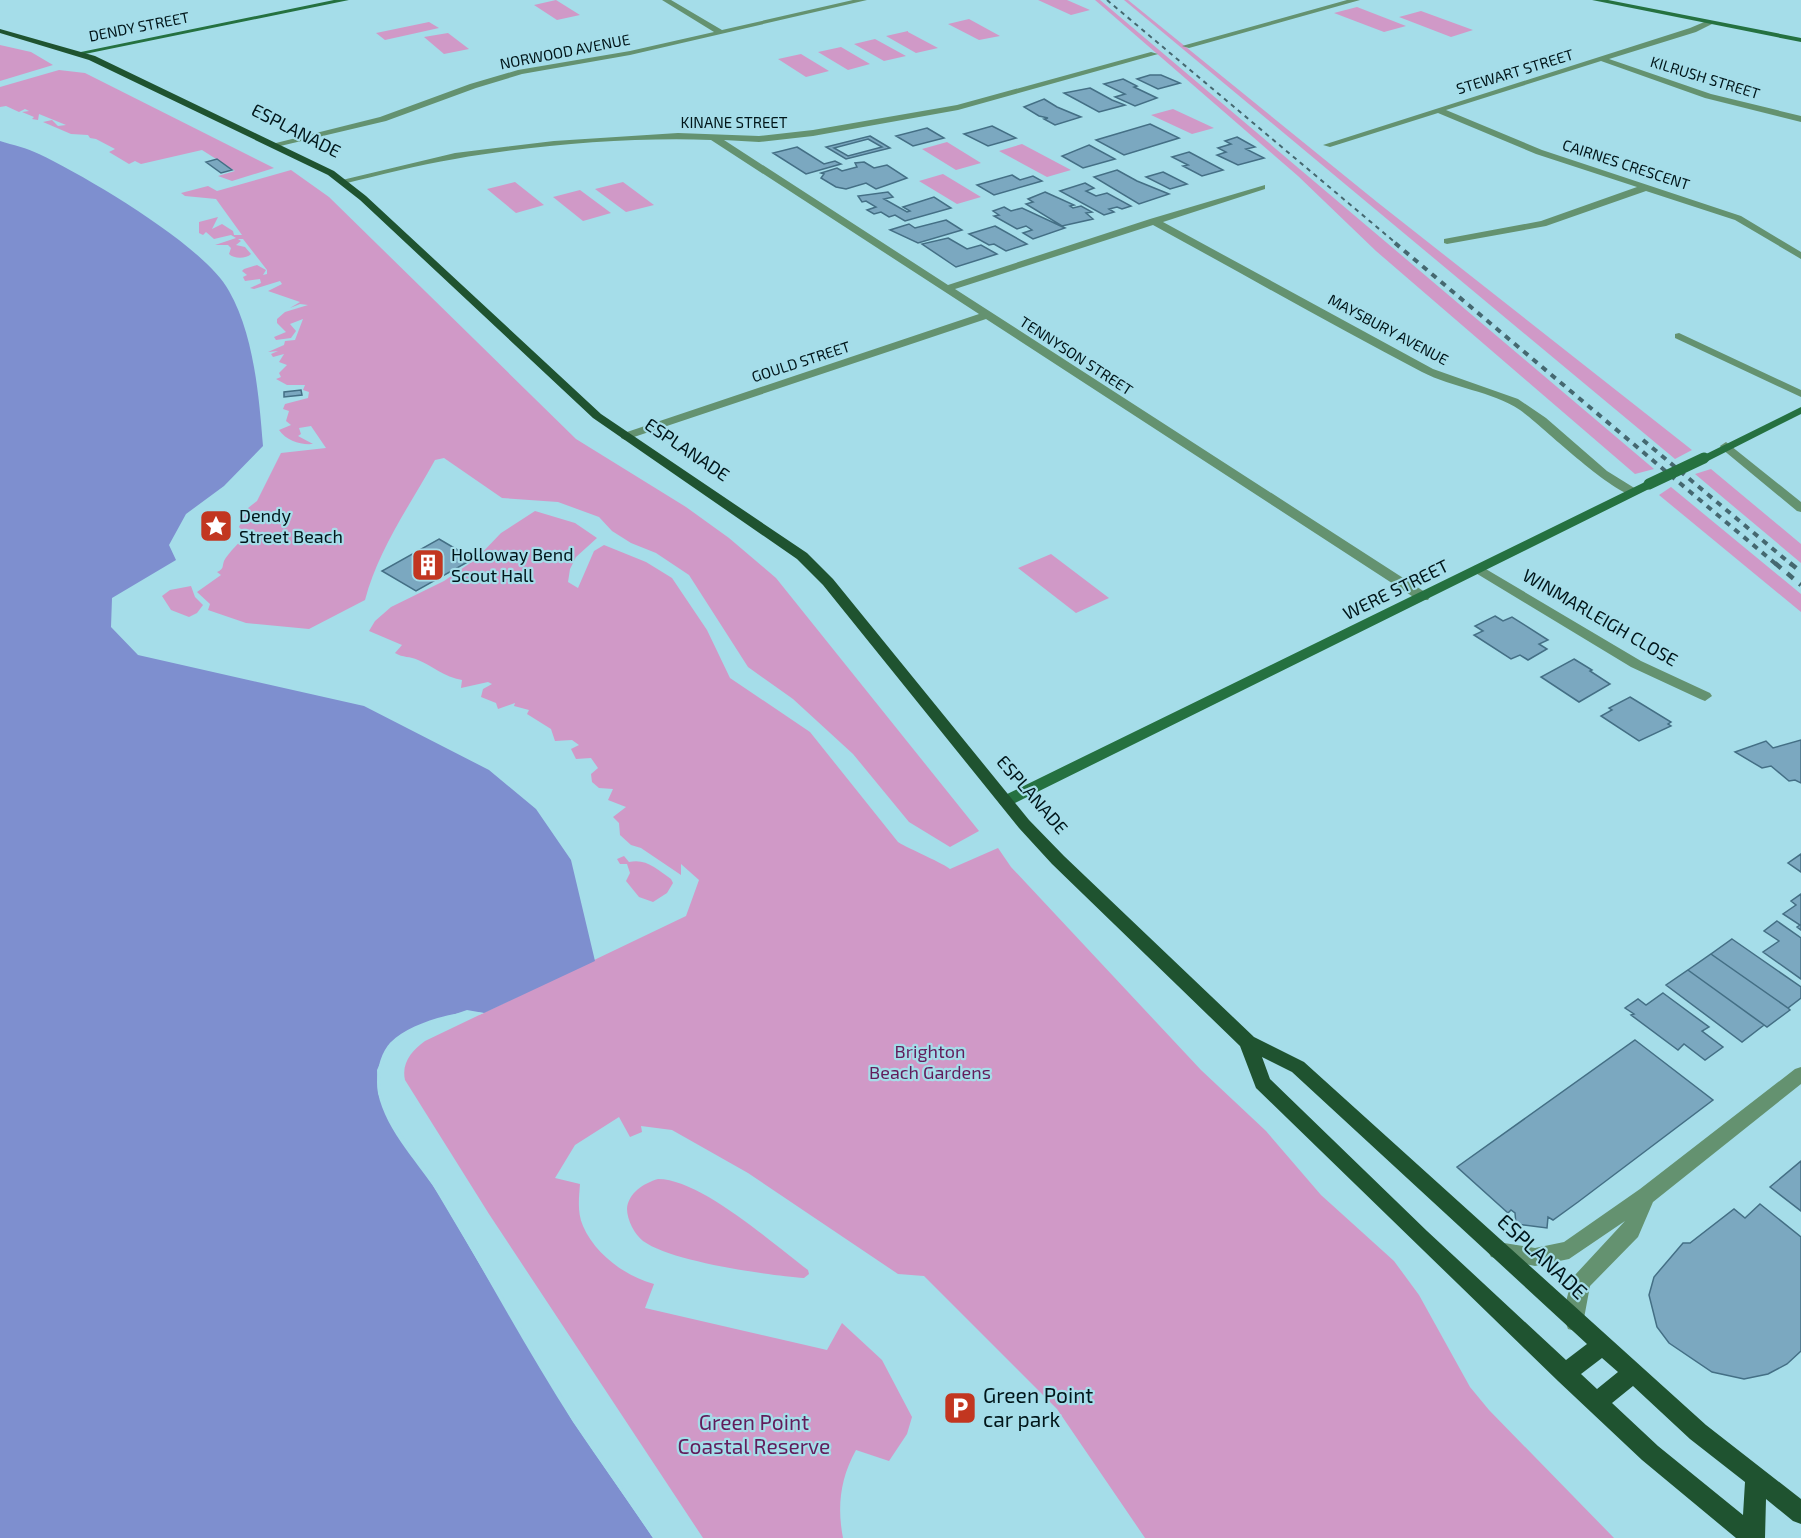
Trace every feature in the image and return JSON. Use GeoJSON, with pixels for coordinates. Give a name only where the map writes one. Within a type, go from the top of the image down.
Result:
{"type":"FeatureCollection","features":[{"type":"Feature","properties":{"kind":"main road","name":"ESPLANADE"},"geometry":{"type":"LineString","coordinates":[[0,31],[80,53],[276,144],[344,181],[558,382],[625,436],[795,550],[812,565],[1006,801],[1058,860],[1248,1042],[1298,1067],[1575,1322],[1756,1480],[1801,1513]]}},
{"type":"Feature","properties":{"kind":"main road","name":"ESPLANADE"},"geometry":{"type":"LineString","coordinates":[[1248,1042],[1262,1083],[1565,1374],[1682,1481],[1754,1537]]}},
{"type":"Feature","properties":{"kind":"main road"},"geometry":{"type":"LineString","coordinates":[[1565,1374],[1602,1345]]}},
{"type":"Feature","properties":{"kind":"main road"},"geometry":{"type":"LineString","coordinates":[[1596,1402],[1633,1373]]}},
{"type":"Feature","properties":{"kind":"main road"},"geometry":{"type":"LineString","coordinates":[[1754,1537],[1756,1480]]}},
{"type":"Feature","properties":{"kind":"street","name":"DENDY STREET"},"geometry":{"type":"LineString","coordinates":[[80,53],[345,0]]}},
{"type":"Feature","properties":{"kind":"street"},"geometry":{"type":"LineString","coordinates":[[666,0],[720,32]]}},
{"type":"Feature","properties":{"kind":"street","name":"NORWOOD AVENUE"},"geometry":{"type":"LineString","coordinates":[[276,144],[383,119],[506,76],[630,53],[862,0]]}},
{"type":"Feature","properties":{"kind":"street"},"geometry":{"type":"LineString","coordinates":[[1186,46],[1356,0]]}},
{"type":"Feature","properties":{"kind":"street"},"geometry":{"type":"LineString","coordinates":[[1596,0],[1801,40]]}},
{"type":"Feature","properties":{"kind":"street","name":"STEWART STREET"},"geometry":{"type":"LineString","coordinates":[[1327,145],[1693,30],[1709,22]]}},
{"type":"Feature","properties":{"kind":"street","name":"KINANE STREET"},"geometry":{"type":"LineString","coordinates":[[344,181],[434,160],[500,150],[603,140],[759,139],[798,136],[939,111],[1154,54]]}},
{"type":"Feature","properties":{"kind":"street","name":"KILRUSH STREET"},"geometry":{"type":"LineString","coordinates":[[1602,59],[1708,96],[1801,119]]}},
{"type":"Feature","properties":{"kind":"street","name":"CAIRNES CRESCENT"},"geometry":{"type":"LineString","coordinates":[[1438,110],[1539,152],[1738,218],[1801,256]]}},
{"type":"Feature","properties":{"kind":"street","name":"TENNYSON STREET"},"geometry":{"type":"LineString","coordinates":[[714,138],[1423,597]]}},
{"type":"Feature","properties":{"kind":"street"},"geometry":{"type":"LineString","coordinates":[[946,289],[1262,187]]}},
{"type":"Feature","properties":{"kind":"street"},"geometry":{"type":"LineString","coordinates":[[1447,241],[1543,224],[1647,187]]}},
{"type":"Feature","properties":{"kind":"street","name":"MAYSBURY AVENUE"},"geometry":{"type":"LineString","coordinates":[[1153,221],[1430,371],[1514,401],[1542,420],[1603,474],[1632,492]]}},
{"type":"Feature","properties":{"kind":"street","name":"GOULD STREET"},"geometry":{"type":"LineString","coordinates":[[625,436],[986,315]]}},
{"type":"Feature","properties":{"kind":"street"},"geometry":{"type":"LineString","coordinates":[[1678,336],[1801,394]]}},
{"type":"Feature","properties":{"kind":"street","name":"WERE STREET"},"geometry":{"type":"LineString","coordinates":[[1006,801],[1801,410]]}},
{"type":"Feature","properties":{"kind":"street"},"geometry":{"type":"LineString","coordinates":[[1726,446],[1801,508]]}},
{"type":"Feature","properties":{"kind":"street","name":"WINMARLEIGH CLOSE"},"geometry":{"type":"LineString","coordinates":[[1479,569],[1636,664],[1705,696]]}},
{"type":"Feature","properties":{"kind":"street"},"geometry":{"type":"LineString","coordinates":[[1498,1251],[1536,1257],[1563,1253],[1647,1195],[1801,1074]]}},
{"type":"Feature","properties":{"kind":"street"},"geometry":{"type":"LineString","coordinates":[[1575,1322],[1578,1292],[1584,1277],[1632,1231],[1647,1195]]}},
{"type":"Feature","properties":{"kind":"green space"},"geometry":{"type":"Polygon","coordinates":[[[556,0],[580,15],[557,20],[534,5],[556,0]]]}},
{"type":"Feature","properties":{"kind":"green space"},"geometry":{"type":"Polygon","coordinates":[[[1038,0],[1067,0],[1090,10],[1071,15],[1038,0]]]}},
{"type":"Feature","properties":{"kind":"green space"},"geometry":{"type":"Polygon","coordinates":[[[1095,0],[1100,0],[1654,469],[1635,474],[1376,251],[1298,176],[1095,0]]]}},
{"type":"Feature","properties":{"kind":"green space"},"geometry":{"type":"Polygon","coordinates":[[[1124,0],[1128,0],[1377,202],[1692,450],[1675,459],[1124,0]]]}},
{"type":"Feature","properties":{"kind":"green space"},"geometry":{"type":"Polygon","coordinates":[[[1357,7],[1406,26],[1384,32],[1334,13],[1357,7]]]}},
{"type":"Feature","properties":{"kind":"green space"},"geometry":{"type":"Polygon","coordinates":[[[1421,11],[1473,30],[1451,37],[1399,17],[1421,11]]]}},
{"type":"Feature","properties":{"kind":"green space"},"geometry":{"type":"Polygon","coordinates":[[[969,19],[1000,36],[979,40],[948,24],[969,19]]]}},
{"type":"Feature","properties":{"kind":"green space"},"geometry":{"type":"Polygon","coordinates":[[[429,22],[439,28],[385,40],[376,33],[429,22]]]}},
{"type":"Feature","properties":{"kind":"green space"},"geometry":{"type":"Polygon","coordinates":[[[908,31],[938,48],[916,53],[886,36],[908,31]]]}},
{"type":"Feature","properties":{"kind":"green space"},"geometry":{"type":"Polygon","coordinates":[[[448,33],[469,49],[444,54],[424,37],[448,33]]]}},
{"type":"Feature","properties":{"kind":"green space"},"geometry":{"type":"Polygon","coordinates":[[[875,39],[906,56],[884,61],[854,44],[875,39]]]}},
{"type":"Feature","properties":{"kind":"green space"},"geometry":{"type":"Polygon","coordinates":[[[0,45],[31,52],[53,65],[0,81],[0,45]]]}},
{"type":"Feature","properties":{"kind":"green space"},"geometry":{"type":"Polygon","coordinates":[[[841,47],[870,64],[848,70],[818,52],[841,47]]]}},
{"type":"Feature","properties":{"kind":"green space"},"geometry":{"type":"Polygon","coordinates":[[[801,54],[829,71],[806,77],[778,59],[801,54]]]}},
{"type":"Feature","properties":{"kind":"green space"},"geometry":{"type":"Polygon","coordinates":[[[59,70],[85,73],[274,168],[232,181],[218,176],[235,171],[202,150],[141,164],[135,161],[129,164],[109,152],[115,149],[88,135],[71,134],[43,122],[52,120],[58,126],[66,125],[39,114],[38,120],[32,119],[34,117],[22,112],[29,111],[25,109],[19,112],[6,106],[0,107],[0,87],[59,70]]]}},
{"type":"Feature","properties":{"kind":"green space"},"geometry":{"type":"Polygon","coordinates":[[[1173,109],[1214,128],[1192,134],[1151,115],[1173,109]]]}},
{"type":"Feature","properties":{"kind":"green space"},"geometry":{"type":"Polygon","coordinates":[[[947,142],[981,163],[956,170],[922,149],[947,142]]]}},
{"type":"Feature","properties":{"kind":"green space"},"geometry":{"type":"Polygon","coordinates":[[[1022,144],[1071,170],[1047,177],[999,151],[1022,144]]]}},
{"type":"Feature","properties":{"kind":"green space"},"geometry":{"type":"Polygon","coordinates":[[[291,170],[329,197],[576,439],[686,507],[729,538],[776,578],[979,831],[950,847],[909,822],[853,754],[793,699],[748,667],[689,575],[656,553],[631,543],[612,531],[599,517],[558,502],[502,498],[444,458],[435,460],[396,528],[378,563],[365,600],[309,629],[246,623],[208,610],[210,604],[197,592],[221,575],[217,572],[222,569],[228,554],[246,535],[239,527],[248,508],[257,501],[281,453],[326,448],[311,426],[299,428],[301,434],[298,436],[313,444],[294,442],[279,430],[291,425],[286,421],[289,411],[283,409],[285,404],[308,398],[309,392],[303,390],[305,385],[287,385],[276,379],[281,377],[279,373],[287,365],[279,362],[284,354],[273,357],[271,354],[278,351],[268,352],[284,345],[285,341],[295,340],[303,319],[290,324],[296,331],[291,338],[276,340],[274,337],[286,332],[277,323],[277,319],[285,312],[308,305],[300,304],[290,308],[300,302],[268,291],[282,284],[280,281],[254,289],[250,288],[261,283],[260,279],[245,281],[243,277],[247,275],[242,271],[257,265],[266,270],[263,275],[267,274],[267,270],[243,239],[238,239],[241,241],[236,245],[245,247],[251,254],[237,258],[229,254],[231,248],[228,245],[215,245],[236,238],[231,235],[214,239],[206,232],[203,235],[199,233],[199,222],[218,217],[212,229],[222,224],[233,231],[234,235],[242,235],[216,199],[185,196],[181,193],[208,186],[217,191],[291,170]]]}},
{"type":"Feature","properties":{"kind":"green space"},"geometry":{"type":"Polygon","coordinates":[[[943,174],[981,197],[957,204],[919,181],[943,174]]]}},
{"type":"Feature","properties":{"kind":"green space"},"geometry":{"type":"Polygon","coordinates":[[[515,182],[544,205],[516,213],[487,189],[515,182]]]}},
{"type":"Feature","properties":{"kind":"green space"},"geometry":{"type":"Polygon","coordinates":[[[623,182],[654,205],[626,212],[595,189],[623,182]]]}},
{"type":"Feature","properties":{"kind":"green space"},"geometry":{"type":"Polygon","coordinates":[[[580,190],[611,213],[583,221],[553,197],[580,190]]]}},
{"type":"Feature","properties":{"kind":"green space"},"geometry":{"type":"Polygon","coordinates":[[[1711,469],[1801,544],[1801,563],[1695,474],[1711,469]]]}},
{"type":"Feature","properties":{"kind":"green space"},"geometry":{"type":"Polygon","coordinates":[[[1671,487],[1801,594],[1801,612],[1659,495],[1671,487]]]}},
{"type":"Feature","properties":{"kind":"green space","name":"Brighton Beach Gardens"},"geometry":{"type":"Polygon","coordinates":[[[535,511],[575,523],[597,538],[576,557],[570,569],[568,582],[578,588],[594,551],[604,545],[646,562],[672,578],[707,630],[730,678],[810,732],[898,842],[950,869],[998,848],[1011,867],[1201,1070],[1266,1131],[1321,1195],[1394,1261],[1419,1295],[1470,1387],[1489,1410],[1614,1538],[1145,1538],[1057,1409],[924,1276],[898,1274],[748,1173],[672,1130],[641,1126],[642,1132],[630,1137],[619,1117],[575,1145],[555,1178],[580,1184],[581,1221],[588,1236],[603,1255],[632,1276],[654,1284],[645,1308],[827,1350],[842,1323],[882,1360],[912,1417],[907,1434],[889,1461],[856,1450],[846,1472],[841,1493],[840,1515],[843,1538],[703,1538],[489,1214],[405,1080],[404,1074],[406,1062],[416,1048],[425,1041],[686,916],[699,880],[681,864],[681,875],[641,848],[631,845],[620,835],[619,823],[613,817],[626,807],[608,800],[613,789],[599,788],[592,782],[591,774],[598,768],[591,758],[576,759],[571,749],[579,745],[572,740],[555,741],[551,729],[527,714],[529,710],[514,706],[515,703],[498,709],[496,703],[481,697],[483,689],[492,684],[488,682],[461,688],[462,680],[423,662],[398,655],[395,653],[402,645],[369,631],[375,621],[391,607],[444,581],[476,559],[501,533],[535,511]]]}},
{"type":"Feature","properties":{"kind":"green space"},"geometry":{"type":"Polygon","coordinates":[[[1051,554],[1109,598],[1076,613],[1018,568],[1051,554]]]}},
{"type":"Feature","properties":{"kind":"green space"},"geometry":{"type":"Polygon","coordinates":[[[191,586],[195,597],[203,605],[197,613],[189,617],[171,610],[162,596],[170,590],[191,586]]]}},
{"type":"Feature","properties":{"kind":"green space"},"geometry":{"type":"Polygon","coordinates":[[[624,856],[629,862],[635,861],[651,865],[671,879],[673,883],[667,893],[653,902],[639,897],[626,881],[630,873],[627,864],[620,864],[617,859],[624,856]]]}},
{"type":"Feature","properties":{"kind":"green space"},"geometry":{"type":"Polygon","coordinates":[[[658,1179],[675,1182],[715,1201],[776,1245],[808,1270],[809,1274],[804,1278],[720,1266],[675,1255],[643,1241],[630,1222],[627,1213],[628,1203],[638,1190],[658,1179]]]}},
{"type":"Feature","properties":{"kind":"water"},"geometry":{"type":"Polygon","coordinates":[[[0,141],[25,148],[86,179],[143,214],[196,254],[216,273],[229,291],[250,346],[263,446],[224,486],[186,514],[169,545],[176,560],[112,598],[111,627],[138,655],[364,706],[489,770],[536,809],[571,860],[595,961],[484,1013],[448,1015],[422,1023],[399,1035],[383,1053],[377,1087],[382,1107],[396,1135],[441,1198],[522,1339],[573,1422],[653,1538],[0,1538],[0,141]]]}},
{"type":"Feature","properties":{"kind":"pier"},"geometry":{"type":"Polygon","coordinates":[[[467,1010],[484,1013],[479,1015],[468,1013],[441,1021],[415,1031],[392,1045],[380,1070],[381,1092],[390,1118],[435,1183],[575,1419],[656,1538],[653,1538],[572,1420],[432,1184],[388,1119],[378,1093],[377,1070],[390,1043],[414,1028],[467,1010]]]}},
{"type":"Feature","properties":{"kind":"building"},"geometry":{"type":"Polygon","coordinates":[[[1150,75],[1161,75],[1180,83],[1158,89],[1137,79],[1150,75]]]}},
{"type":"Feature","properties":{"kind":"building"},"geometry":{"type":"Polygon","coordinates":[[[1123,79],[1157,98],[1135,106],[1115,97],[1125,94],[1104,84],[1123,79]]]}},
{"type":"Feature","properties":{"kind":"building"},"geometry":{"type":"Polygon","coordinates":[[[1090,88],[1125,105],[1099,112],[1064,93],[1090,88]]]}},
{"type":"Feature","properties":{"kind":"building"},"geometry":{"type":"Polygon","coordinates":[[[1044,99],[1081,117],[1055,125],[1044,119],[1048,118],[1039,116],[1024,107],[1044,99]]]}},
{"type":"Feature","properties":{"kind":"building"},"geometry":{"type":"Polygon","coordinates":[[[1150,124],[1179,138],[1124,155],[1096,140],[1150,124]]]}},
{"type":"Feature","properties":{"kind":"building"},"geometry":{"type":"Polygon","coordinates":[[[992,126],[1016,138],[988,146],[964,134],[992,126]]]}},
{"type":"Feature","properties":{"kind":"building"},"geometry":{"type":"Polygon","coordinates":[[[927,128],[944,138],[913,146],[896,136],[927,128]]]}},
{"type":"Feature","properties":{"kind":"building"},"geometry":{"type":"Polygon","coordinates":[[[870,136],[890,148],[846,159],[826,147],[870,136]],[[868,139],[834,148],[848,156],[882,147],[868,139]]]}},
{"type":"Feature","properties":{"kind":"building"},"geometry":{"type":"Polygon","coordinates":[[[1237,137],[1255,147],[1246,149],[1264,158],[1238,165],[1217,155],[1226,152],[1218,148],[1231,144],[1225,141],[1237,137]]]}},
{"type":"Feature","properties":{"kind":"building"},"geometry":{"type":"Polygon","coordinates":[[[1089,145],[1115,159],[1083,168],[1062,156],[1089,145]]]}},
{"type":"Feature","properties":{"kind":"building"},"geometry":{"type":"Polygon","coordinates":[[[797,147],[824,164],[835,161],[841,164],[806,174],[773,153],[797,147]]]}},
{"type":"Feature","properties":{"kind":"building"},"geometry":{"type":"Polygon","coordinates":[[[1189,152],[1223,170],[1202,176],[1183,166],[1188,165],[1172,157],[1189,152]]]}},
{"type":"Feature","properties":{"kind":"building"},"geometry":{"type":"Polygon","coordinates":[[[217,159],[232,170],[221,173],[206,162],[217,159]]]}},
{"type":"Feature","properties":{"kind":"building"},"geometry":{"type":"Polygon","coordinates":[[[864,162],[874,168],[887,165],[907,178],[876,189],[866,183],[846,189],[836,187],[821,178],[824,174],[821,173],[837,168],[842,171],[857,167],[855,163],[864,162]]]}},
{"type":"Feature","properties":{"kind":"building"},"geometry":{"type":"Polygon","coordinates":[[[1117,170],[1169,194],[1139,204],[1094,177],[1117,170]]]}},
{"type":"Feature","properties":{"kind":"building"},"geometry":{"type":"Polygon","coordinates":[[[1163,172],[1187,184],[1170,189],[1146,177],[1163,172]]]}},
{"type":"Feature","properties":{"kind":"building"},"geometry":{"type":"Polygon","coordinates":[[[1012,175],[1020,180],[1033,176],[1042,181],[994,195],[977,185],[1012,175]]]}},
{"type":"Feature","properties":{"kind":"building"},"geometry":{"type":"Polygon","coordinates":[[[1085,183],[1094,188],[1086,191],[1096,196],[1107,193],[1131,206],[1109,209],[1114,212],[1104,215],[1060,191],[1085,183]]]}},
{"type":"Feature","properties":{"kind":"building"},"geometry":{"type":"Polygon","coordinates":[[[888,192],[893,197],[884,199],[907,212],[910,211],[903,207],[934,197],[951,208],[905,221],[895,215],[889,217],[881,212],[874,214],[867,210],[876,207],[866,201],[862,202],[858,196],[888,192]]]}},
{"type":"Feature","properties":{"kind":"building"},"geometry":{"type":"Polygon","coordinates":[[[1045,192],[1074,205],[1070,206],[1073,208],[1081,206],[1092,212],[1086,213],[1093,219],[1062,226],[1026,204],[1033,202],[1028,199],[1045,192]]]}},
{"type":"Feature","properties":{"kind":"building"},"geometry":{"type":"Polygon","coordinates":[[[1004,207],[1011,211],[1022,208],[1065,228],[1033,239],[1023,233],[1032,230],[1026,226],[1017,229],[994,216],[999,215],[993,211],[1004,207]]]}},
{"type":"Feature","properties":{"kind":"building"},"geometry":{"type":"Polygon","coordinates":[[[946,220],[962,230],[918,243],[890,230],[909,224],[915,228],[946,220]]]}},
{"type":"Feature","properties":{"kind":"building"},"geometry":{"type":"Polygon","coordinates":[[[995,226],[1027,244],[1006,251],[969,234],[995,226]]]}},
{"type":"Feature","properties":{"kind":"building"},"geometry":{"type":"Polygon","coordinates":[[[948,238],[967,249],[981,245],[997,254],[956,267],[922,244],[948,238]]]}},
{"type":"Feature","properties":{"kind":"building"},"geometry":{"type":"Polygon","coordinates":[[[301,390],[302,395],[284,397],[284,392],[301,390]]]}},
{"type":"Feature","properties":{"kind":"building","name":"Holloway Bend Scout Hall"},"geometry":{"type":"Polygon","coordinates":[[[439,539],[473,559],[416,591],[382,571],[439,539]]]}},
{"type":"Feature","properties":{"kind":"building"},"geometry":{"type":"Polygon","coordinates":[[[1495,616],[1503,621],[1512,617],[1548,640],[1539,644],[1547,649],[1528,660],[1520,655],[1511,659],[1474,635],[1483,631],[1475,626],[1495,616]]]}},
{"type":"Feature","properties":{"kind":"building"},"geometry":{"type":"Polygon","coordinates":[[[1574,659],[1610,684],[1579,702],[1541,677],[1574,659]]]}},
{"type":"Feature","properties":{"kind":"building"},"geometry":{"type":"Polygon","coordinates":[[[1630,697],[1671,722],[1668,724],[1671,726],[1639,741],[1601,716],[1612,710],[1609,708],[1630,697]]]}},
{"type":"Feature","properties":{"kind":"building"},"geometry":{"type":"Polygon","coordinates":[[[1801,740],[1801,783],[1795,780],[1789,781],[1771,766],[1762,768],[1735,752],[1766,741],[1773,748],[1801,740]]]}},
{"type":"Feature","properties":{"kind":"building"},"geometry":{"type":"Polygon","coordinates":[[[1801,854],[1801,872],[1788,863],[1801,854]]]}},
{"type":"Feature","properties":{"kind":"building"},"geometry":{"type":"Polygon","coordinates":[[[1801,894],[1801,930],[1797,927],[1800,925],[1783,914],[1796,905],[1791,901],[1801,894]]]}},
{"type":"Feature","properties":{"kind":"building"},"geometry":{"type":"Polygon","coordinates":[[[1777,921],[1801,938],[1801,979],[1763,952],[1779,941],[1764,931],[1777,921]]]}},
{"type":"Feature","properties":{"kind":"building"},"geometry":{"type":"Polygon","coordinates":[[[1732,939],[1801,987],[1801,998],[1788,1008],[1711,954],[1732,939]]]}},
{"type":"Feature","properties":{"kind":"building"},"geometry":{"type":"Polygon","coordinates":[[[1711,954],[1790,1010],[1767,1027],[1688,970],[1711,954]]]}},
{"type":"Feature","properties":{"kind":"building"},"geometry":{"type":"Polygon","coordinates":[[[1688,970],[1764,1025],[1742,1042],[1666,985],[1688,970]]]}},
{"type":"Feature","properties":{"kind":"building"},"geometry":{"type":"Polygon","coordinates":[[[1663,993],[1709,1027],[1702,1031],[1723,1047],[1705,1060],[1684,1044],[1678,1050],[1625,1008],[1638,999],[1646,1005],[1663,993]]]}},
{"type":"Feature","properties":{"kind":"building"},"geometry":{"type":"Polygon","coordinates":[[[1635,1040],[1713,1100],[1553,1220],[1548,1217],[1547,1228],[1516,1224],[1515,1213],[1511,1210],[1508,1213],[1457,1167],[1635,1040]]]}},
{"type":"Feature","properties":{"kind":"building"},"geometry":{"type":"Polygon","coordinates":[[[1801,1161],[1801,1211],[1770,1187],[1801,1161]]]}},
{"type":"Feature","properties":{"kind":"building"},"geometry":{"type":"Polygon","coordinates":[[[1760,1204],[1801,1237],[1801,1351],[1787,1364],[1768,1374],[1744,1379],[1712,1372],[1669,1343],[1657,1327],[1649,1295],[1654,1277],[1683,1243],[1690,1243],[1734,1209],[1745,1218],[1760,1204]]]}},
{"type":"Feature","properties":{"kind":"railway"},"geometry":{"type":"LineString","coordinates":[[1107,0],[1397,244]]}},
{"type":"Feature","properties":{"kind":"railway"},"geometry":{"type":"LineString","coordinates":[[1395,243],[1777,565]]}},
{"type":"Feature","properties":{"kind":"railway"},"geometry":{"type":"LineString","coordinates":[[1643,440],[1792,565]]}},
{"type":"Feature","properties":{"kind":"railway"},"geometry":{"type":"LineString","coordinates":[[1775,563],[1801,585]]}},
{"type":"Feature","properties":{"kind":"railway"},"geometry":{"type":"LineString","coordinates":[[1790,563],[1801,572]]}},
{"type":"Feature","properties":{"kind":"place","name":"Dendy Street Beach"},"geometry":{"type":"Point","coordinates":[216,526]}},
{"type":"Feature","properties":{"kind":"place","name":"Holloway Bend Scout Hall"},"geometry":{"type":"Point","coordinates":[428,565]}},
{"type":"Feature","properties":{"kind":"place","name":"Green Point car park"},"geometry":{"type":"Point","coordinates":[960,1408]}},
{"type":"Feature","properties":{"kind":"park label","name":"Green Point Coastal Reserve"},"geometry":{"type":"Point","coordinates":[754,1435]}}]}
